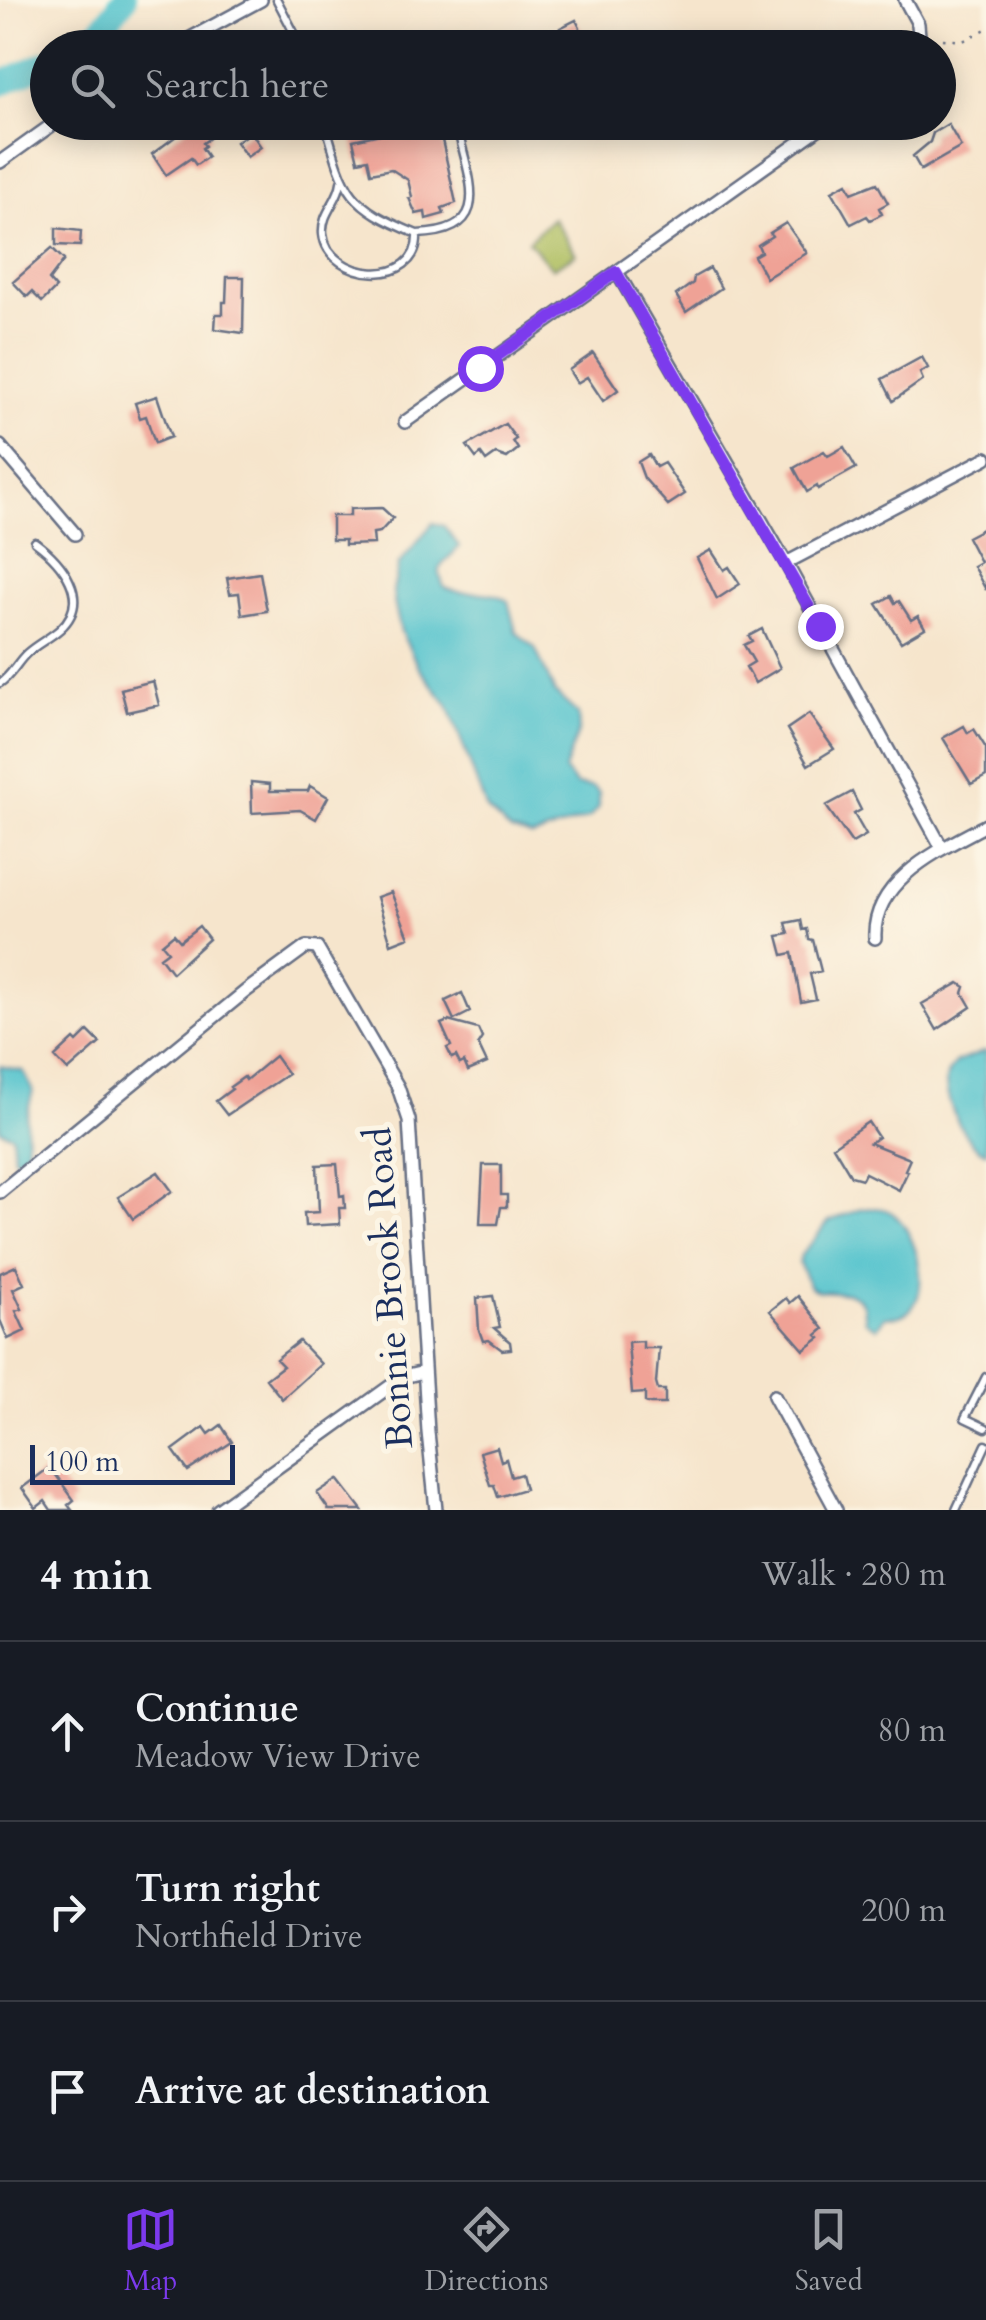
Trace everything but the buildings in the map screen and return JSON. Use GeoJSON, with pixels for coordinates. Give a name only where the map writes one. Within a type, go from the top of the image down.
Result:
{"type":"FeatureCollection","features":[{"type":"Feature","properties":{"kind":"street"},"geometry":{"type":"LineString","coordinates":[[205,30],[261,0]]}},
{"type":"Feature","properties":{"kind":"street"},"geometry":{"type":"LineString","coordinates":[[905,0],[918,30]]}},
{"type":"Feature","properties":{"kind":"street"},"geometry":{"type":"LineString","coordinates":[[0,162],[31,140]]}},
{"type":"Feature","properties":{"kind":"street"},"geometry":{"type":"LineString","coordinates":[[405,422],[803,140]]}},
{"type":"Feature","properties":{"kind":"street"},"geometry":{"type":"LineString","coordinates":[[616,272],[786,563],[942,848]]}},
{"type":"Feature","properties":{"kind":"street"},"geometry":{"type":"LineString","coordinates":[[0,446],[75,534]]}},
{"type":"Feature","properties":{"kind":"street"},"geometry":{"type":"LineString","coordinates":[[786,563],[986,458]]}},
{"type":"Feature","properties":{"kind":"street"},"geometry":{"type":"LineString","coordinates":[[876,938],[876,914],[889,891],[942,848],[986,826]]}},
{"type":"Feature","properties":{"kind":"street","name":"Bonnie Brook Road"},"geometry":{"type":"LineString","coordinates":[[0,1192],[246,991],[306,947],[317,948],[371,1037],[405,1103],[409,1120],[436,1510]]}},
{"type":"Feature","properties":{"kind":"street"},"geometry":{"type":"LineString","coordinates":[[218,1510],[403,1377],[424,1372]]}},
{"type":"Feature","properties":{"kind":"street"},"geometry":{"type":"LineString","coordinates":[[776,1401],[836,1510]]}},
{"type":"Feature","properties":{"kind":"lane"},"geometry":{"type":"LineString","coordinates":[[277,0],[293,30]]}},
{"type":"Feature","properties":{"kind":"lane"},"geometry":{"type":"LineString","coordinates":[[330,140],[341,182],[352,196],[374,216],[417,234],[448,232],[466,219],[471,208],[471,186],[461,140]]}},
{"type":"Feature","properties":{"kind":"lane"},"geometry":{"type":"LineString","coordinates":[[341,182],[337,199],[325,216],[323,234],[331,252],[340,260],[374,273],[396,270],[415,254],[417,234]]}},
{"type":"Feature","properties":{"kind":"lane"},"geometry":{"type":"LineString","coordinates":[[0,682],[25,654],[63,626],[73,604],[72,581],[55,557],[36,542]]}},
{"type":"Feature","properties":{"kind":"lane"},"geometry":{"type":"LineString","coordinates":[[986,1378],[965,1418],[986,1428]]}},
{"type":"Feature","properties":{"kind":"lane"},"geometry":{"type":"LineString","coordinates":[[956,1510],[986,1446]]}},
{"type":"Feature","properties":{"kind":"path"},"geometry":{"type":"LineString","coordinates":[[956,41],[986,29]]}},
{"type":"Feature","properties":{"kind":"green space"},"geometry":{"type":"Polygon","coordinates":[[[553,218],[576,254],[552,268],[528,241],[553,218]]]}},
{"type":"Feature","properties":{"kind":"water"},"geometry":{"type":"Polygon","coordinates":[[[433,523],[444,526],[459,546],[441,566],[444,587],[491,594],[508,601],[516,632],[535,648],[555,693],[578,714],[579,730],[564,770],[576,785],[594,788],[599,793],[599,807],[589,818],[532,837],[511,831],[487,810],[448,705],[419,668],[401,632],[395,606],[393,591],[399,564],[433,523]]]}},
{"type":"Feature","properties":{"kind":"water"},"geometry":{"type":"Polygon","coordinates":[[[986,1051],[986,1152],[963,1131],[946,1085],[956,1062],[986,1051]]]}},
{"type":"Feature","properties":{"kind":"water"},"geometry":{"type":"Polygon","coordinates":[[[0,1066],[23,1071],[33,1090],[26,1119],[27,1145],[18,1159],[14,1157],[12,1135],[0,1130],[0,1066]]]}},
{"type":"Feature","properties":{"kind":"water"},"geometry":{"type":"Polygon","coordinates":[[[861,1209],[892,1213],[909,1234],[919,1266],[918,1297],[911,1309],[900,1316],[884,1317],[877,1328],[865,1321],[863,1304],[857,1297],[810,1287],[799,1263],[801,1255],[829,1221],[861,1209]]]}},
{"type":"Feature","properties":{"kind":"waterway"},"geometry":{"type":"LineString","coordinates":[[100,30],[124,0]]}},
{"type":"Feature","properties":{"kind":"waterway"},"geometry":{"type":"LineString","coordinates":[[0,84],[30,70]]}},
{"type":"Feature","properties":{"kind":"route"},"geometry":{"type":"LineString","coordinates":[[480,368],[616,272],[820,626]]}}]}
